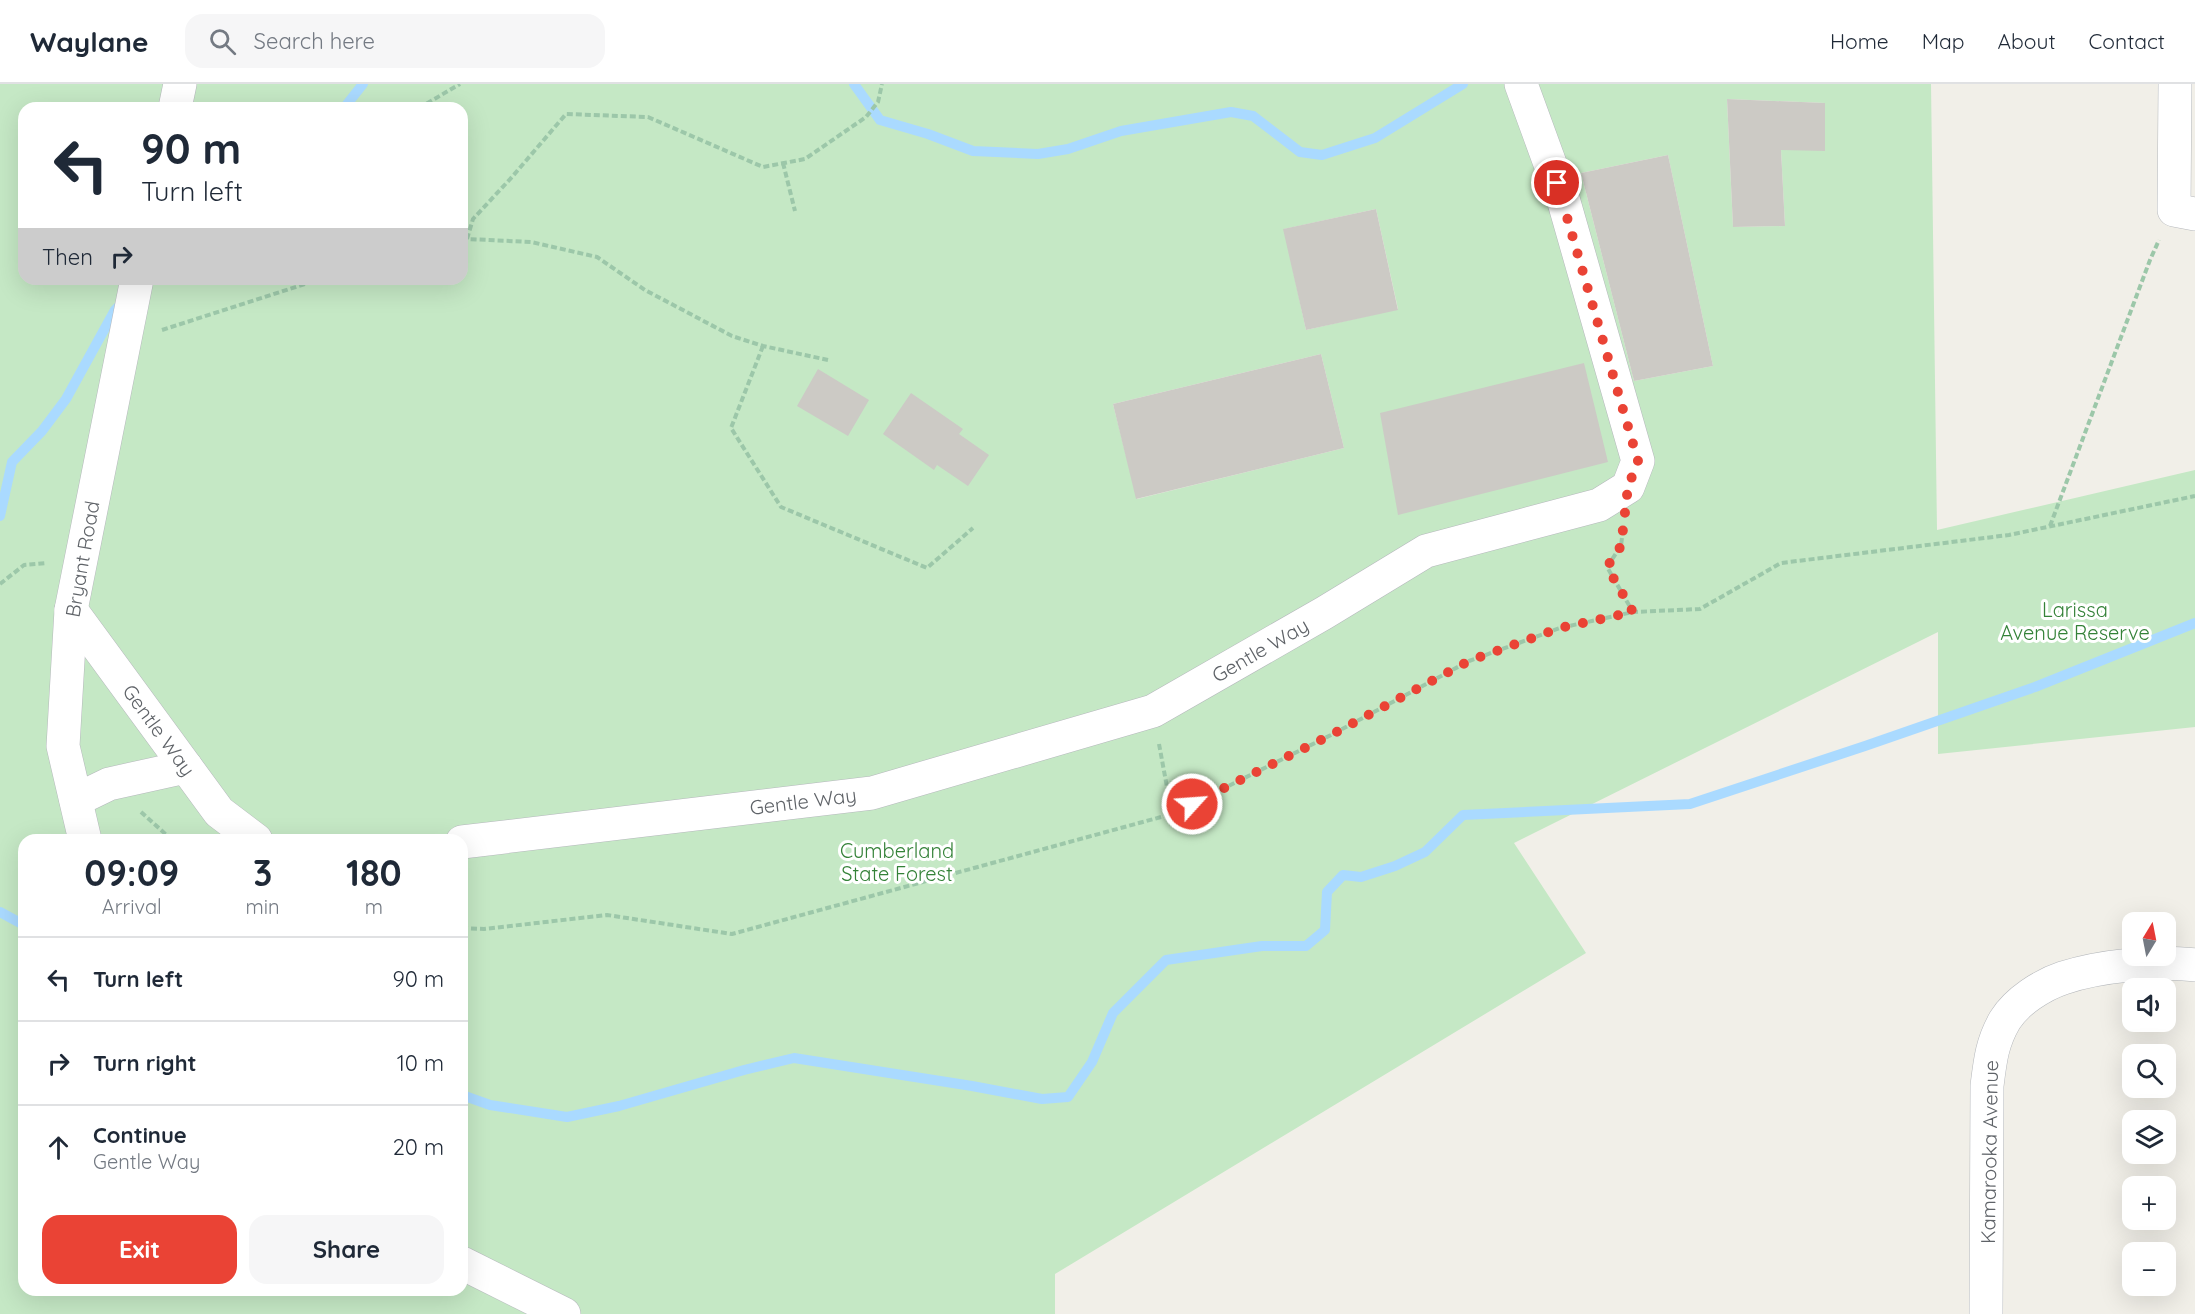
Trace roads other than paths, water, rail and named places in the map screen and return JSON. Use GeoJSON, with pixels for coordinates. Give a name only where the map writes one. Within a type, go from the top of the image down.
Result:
{"type":"FeatureCollection","features":[{"type":"Feature","properties":{"kind":"street"},"geometry":{"type":"LineString","coordinates":[[176,102],[180,84]]}},
{"type":"Feature","properties":{"kind":"street","name":"Gentle Way"},"geometry":{"type":"LineString","coordinates":[[468,841],[872,793],[1153,711],[1324,614],[1426,551],[1599,505],[1628,487],[1638,461],[1564,202],[1521,84]]}},
{"type":"Feature","properties":{"kind":"street"},"geometry":{"type":"LineString","coordinates":[[2175,84],[2184,212]]}},
{"type":"Feature","properties":{"kind":"street","name":"Bryant Road"},"geometry":{"type":"LineString","coordinates":[[84,834],[63,746],[71,610],[136,285]]}},
{"type":"Feature","properties":{"kind":"street","name":"Gentle Way"},"geometry":{"type":"LineString","coordinates":[[71,610],[219,812],[248,834]]}},
{"type":"Feature","properties":{"kind":"street"},"geometry":{"type":"LineString","coordinates":[[76,800],[109,784],[186,767]]}},
{"type":"Feature","properties":{"kind":"street","name":"Kamarooka Avenue"},"geometry":{"type":"LineString","coordinates":[[1986,1314],[1987,1086],[1991,1050],[2006,1019],[2025,998],[2062,978],[2120,966],[2195,965]]}},
{"type":"Feature","properties":{"kind":"street"},"geometry":{"type":"LineString","coordinates":[[468,1266],[564,1314]]}},
{"type":"Feature","properties":{"kind":"waterway"},"geometry":{"type":"LineString","coordinates":[[349,102],[363,84]]}},
{"type":"Feature","properties":{"kind":"waterway"},"geometry":{"type":"LineString","coordinates":[[854,84],[880,120],[928,134],[973,151],[1038,154],[1068,149],[1121,131],[1231,112],[1253,116],[1300,152],[1322,155],[1375,138],[1463,84]]}},
{"type":"Feature","properties":{"kind":"waterway"},"geometry":{"type":"LineString","coordinates":[[0,516],[12,462],[42,431],[66,399],[115,310],[122,303]]}},
{"type":"Feature","properties":{"kind":"waterway"},"geometry":{"type":"LineString","coordinates":[[468,1097],[490,1105],[567,1117],[619,1106],[794,1058],[1042,1099],[1068,1097],[1092,1062],[1113,1013],[1166,960],[1262,946],[1306,946],[1325,930],[1327,892],[1343,875],[1361,877],[1395,866],[1425,852],[1463,815],[1690,804],[2035,687],[2195,623]]}},
{"type":"Feature","properties":{"kind":"waterway"},"geometry":{"type":"LineString","coordinates":[[0,912],[18,922]]}},
{"type":"Feature","properties":{"kind":"park label","name":"Larissa Avenue Reserve"},"geometry":{"type":"Point","coordinates":[2075,620]}},
{"type":"Feature","properties":{"kind":"park label","name":"Cumberland State Forest"},"geometry":{"type":"Point","coordinates":[897,862]}}]}
